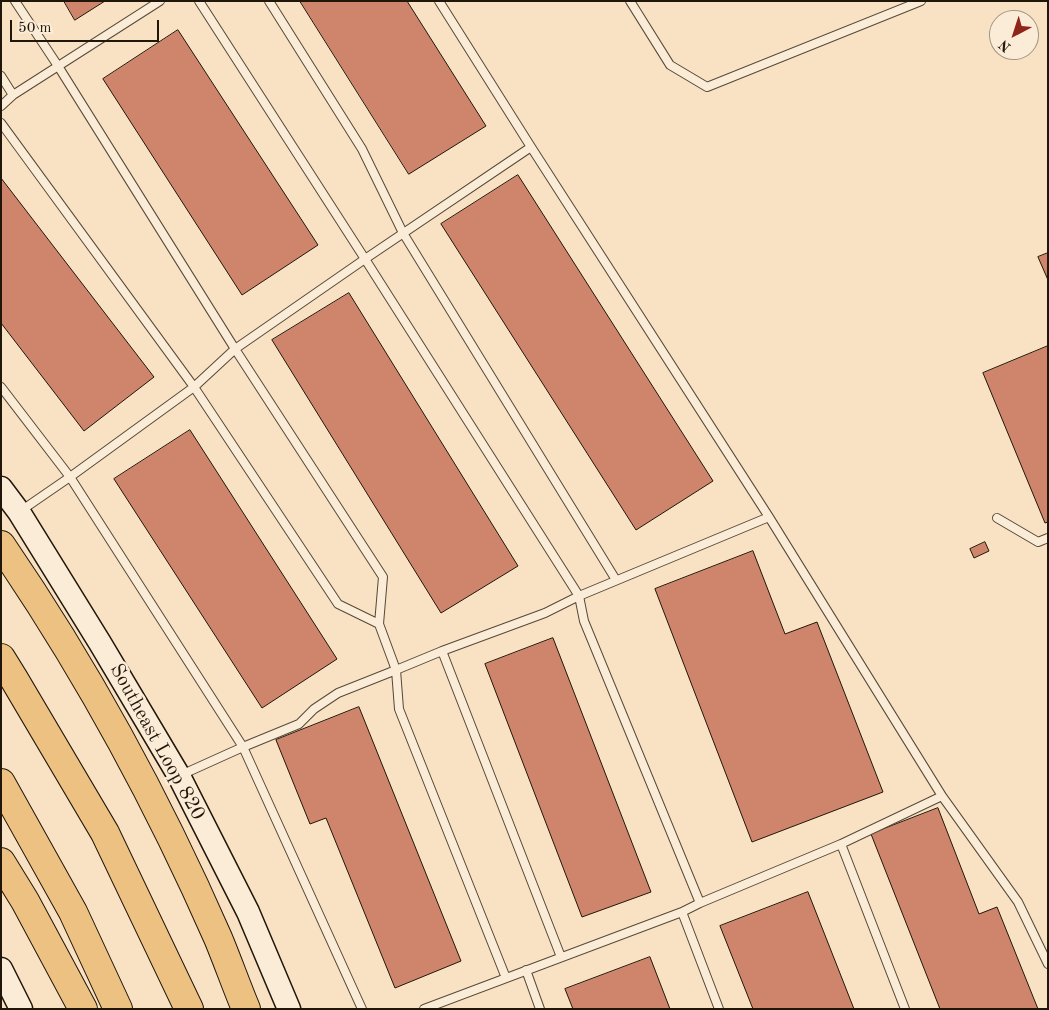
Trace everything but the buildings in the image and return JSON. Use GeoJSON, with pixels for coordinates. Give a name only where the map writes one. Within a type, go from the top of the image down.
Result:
{"type":"FeatureCollection","features":[{"type":"Feature","properties":{"kind":"highway"},"geometry":{"type":"LineString","coordinates":[[1,546],[34,593],[110,721],[176,846],[246,1009]]}},
{"type":"Feature","properties":{"kind":"highway"},"geometry":{"type":"LineString","coordinates":[[1,658],[105,833],[189,1009]]}},
{"type":"Feature","properties":{"kind":"highway"},"geometry":{"type":"LineString","coordinates":[[1,783],[73,912],[118,1009]]}},
{"type":"Feature","properties":{"kind":"highway"},"geometry":{"type":"LineString","coordinates":[[1,862],[83,1009]]}},
{"type":"Feature","properties":{"kind":"main road","name":"Southeast Loop 820"},"geometry":{"type":"LineString","coordinates":[[1,488],[19,512],[100,642],[179,776],[248,912],[289,1009]]}},
{"type":"Feature","properties":{"kind":"main road"},"geometry":{"type":"LineString","coordinates":[[1,969],[20,1009]]}},
{"type":"Feature","properties":{"kind":"lane"},"geometry":{"type":"LineString","coordinates":[[15,1],[58,66],[235,349],[383,577],[379,624],[396,670],[399,709],[506,978]]}},
{"type":"Feature","properties":{"kind":"lane"},"geometry":{"type":"LineString","coordinates":[[1,106],[13,95],[160,1]]}},
{"type":"Feature","properties":{"kind":"lane"},"geometry":{"type":"LineString","coordinates":[[199,1],[579,596],[584,621],[700,903]]}},
{"type":"Feature","properties":{"kind":"lane"},"geometry":{"type":"LineString","coordinates":[[269,1],[362,149],[403,233],[616,580]]}},
{"type":"Feature","properties":{"kind":"lane"},"geometry":{"type":"LineString","coordinates":[[440,1],[531,147],[769,517],[942,796],[1018,902],[1048,964]]}},
{"type":"Feature","properties":{"kind":"lane"},"geometry":{"type":"LineString","coordinates":[[630,1],[670,65],[707,87],[921,1]]}},
{"type":"Feature","properties":{"kind":"lane"},"geometry":{"type":"LineString","coordinates":[[1,76],[13,95]]}},
{"type":"Feature","properties":{"kind":"lane"},"geometry":{"type":"LineString","coordinates":[[1,123],[194,387],[338,604],[379,624]]}},
{"type":"Feature","properties":{"kind":"lane"},"geometry":{"type":"LineString","coordinates":[[19,512],[194,387],[235,349],[531,147]]}},
{"type":"Feature","properties":{"kind":"lane"},"geometry":{"type":"LineString","coordinates":[[1,387],[70,477],[243,747],[362,1009]]}},
{"type":"Feature","properties":{"kind":"lane"},"geometry":{"type":"LineString","coordinates":[[179,776],[299,724],[314,709],[338,693],[442,651],[546,613],[616,580],[769,517]]}},
{"type":"Feature","properties":{"kind":"lane"},"geometry":{"type":"LineString","coordinates":[[997,518],[1038,542],[1048,538]]}},
{"type":"Feature","properties":{"kind":"lane"},"geometry":{"type":"LineString","coordinates":[[442,651],[561,957]]}},
{"type":"Feature","properties":{"kind":"lane"},"geometry":{"type":"LineString","coordinates":[[424,1009],[682,912],[840,844],[942,796]]}},
{"type":"Feature","properties":{"kind":"lane"},"geometry":{"type":"LineString","coordinates":[[840,844],[905,1009]]}},
{"type":"Feature","properties":{"kind":"lane"},"geometry":{"type":"LineString","coordinates":[[682,912],[719,1009]]}},
{"type":"Feature","properties":{"kind":"lane"},"geometry":{"type":"LineString","coordinates":[[526,970],[540,1009]]}}]}
